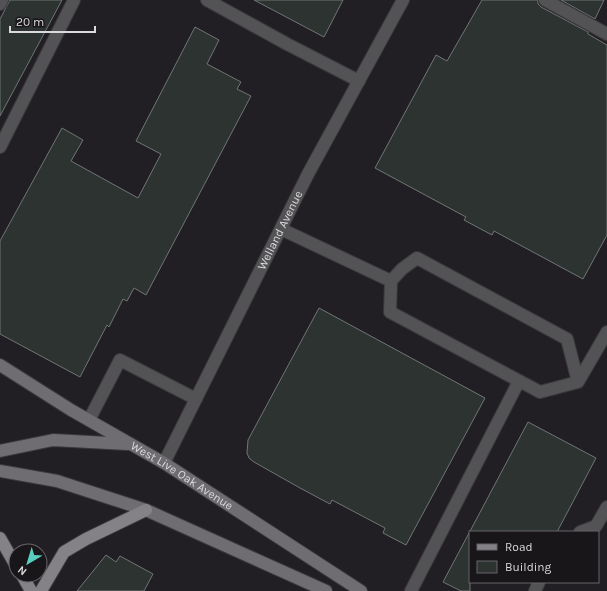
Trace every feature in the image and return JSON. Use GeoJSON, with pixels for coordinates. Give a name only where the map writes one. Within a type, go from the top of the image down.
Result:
{"type":"FeatureCollection","features":[{"type":"Feature","properties":{"kind":"main road"},"geometry":{"type":"LineString","coordinates":[[41,591],[64,552],[82,541],[146,510]]}},
{"type":"Feature","properties":{"kind":"main road"},"geometry":{"type":"LineString","coordinates":[[0,538],[8,552]]}},
{"type":"Feature","properties":{"kind":"street"},"geometry":{"type":"LineString","coordinates":[[0,4],[2,0]]}},
{"type":"Feature","properties":{"kind":"street"},"geometry":{"type":"LineString","coordinates":[[0,147],[74,0]]}},
{"type":"Feature","properties":{"kind":"street"},"geometry":{"type":"LineString","coordinates":[[207,0],[287,44],[359,81]]}},
{"type":"Feature","properties":{"kind":"street","name":"Welland Avenue"},"geometry":{"type":"LineString","coordinates":[[164,463],[308,174],[403,0]]}},
{"type":"Feature","properties":{"kind":"street"},"geometry":{"type":"LineString","coordinates":[[545,0],[607,34]]}},
{"type":"Feature","properties":{"kind":"street"},"geometry":{"type":"LineString","coordinates":[[280,229],[391,281]]}},
{"type":"Feature","properties":{"kind":"street"},"geometry":{"type":"LineString","coordinates":[[578,382],[567,339],[417,258],[402,269],[391,281],[390,312],[540,392],[578,382],[607,332]]}},
{"type":"Feature","properties":{"kind":"street"},"geometry":{"type":"LineString","coordinates":[[89,420],[120,360],[196,399]]}},
{"type":"Feature","properties":{"kind":"street","name":"West Live Oak Avenue"},"geometry":{"type":"LineString","coordinates":[[0,365],[89,420],[164,463],[361,591]]}},
{"type":"Feature","properties":{"kind":"street"},"geometry":{"type":"LineString","coordinates":[[411,591],[519,381]]}},
{"type":"Feature","properties":{"kind":"street"},"geometry":{"type":"LineString","coordinates":[[0,451],[53,440],[130,444]]}},
{"type":"Feature","properties":{"kind":"street"},"geometry":{"type":"LineString","coordinates":[[0,471],[57,481],[146,510],[326,591]]}},
{"type":"Feature","properties":{"kind":"street"},"geometry":{"type":"LineString","coordinates":[[583,531],[596,526],[607,507]]}},
{"type":"Feature","properties":{"kind":"building"},"geometry":{"type":"Polygon","coordinates":[[[10,0],[62,0],[0,116],[0,19],[10,0]]]}},
{"type":"Feature","properties":{"kind":"building"},"geometry":{"type":"Polygon","coordinates":[[[254,0],[343,0],[324,37],[254,0]]]}},
{"type":"Feature","properties":{"kind":"building"},"geometry":{"type":"Polygon","coordinates":[[[482,0],[538,0],[538,4],[541,7],[588,32],[588,34],[607,45],[607,235],[583,279],[494,231],[492,235],[464,220],[466,217],[375,168],[436,55],[447,61],[482,0]]]}},
{"type":"Feature","properties":{"kind":"building"},"geometry":{"type":"Polygon","coordinates":[[[561,0],[604,0],[595,19],[561,0]]]}},
{"type":"Feature","properties":{"kind":"building"},"geometry":{"type":"Polygon","coordinates":[[[195,27],[219,40],[207,64],[241,82],[237,89],[251,96],[146,295],[134,288],[127,301],[123,299],[109,327],[107,325],[80,377],[0,334],[0,241],[62,128],[83,140],[71,161],[138,198],[161,154],[136,141],[195,27]]]}},
{"type":"Feature","properties":{"kind":"building"},"geometry":{"type":"Polygon","coordinates":[[[319,308],[485,398],[406,545],[383,533],[385,528],[332,500],[330,504],[254,462],[249,458],[247,453],[248,440],[319,308]]]}},
{"type":"Feature","properties":{"kind":"building"},"geometry":{"type":"Polygon","coordinates":[[[528,422],[596,458],[558,531],[470,531],[528,422]]]}},
{"type":"Feature","properties":{"kind":"building"},"geometry":{"type":"Polygon","coordinates":[[[469,533],[470,591],[461,591],[443,582],[469,533]]]}},
{"type":"Feature","properties":{"kind":"building"},"geometry":{"type":"Polygon","coordinates":[[[106,555],[116,562],[120,556],[153,574],[144,591],[77,591],[106,555]]]}}]}
